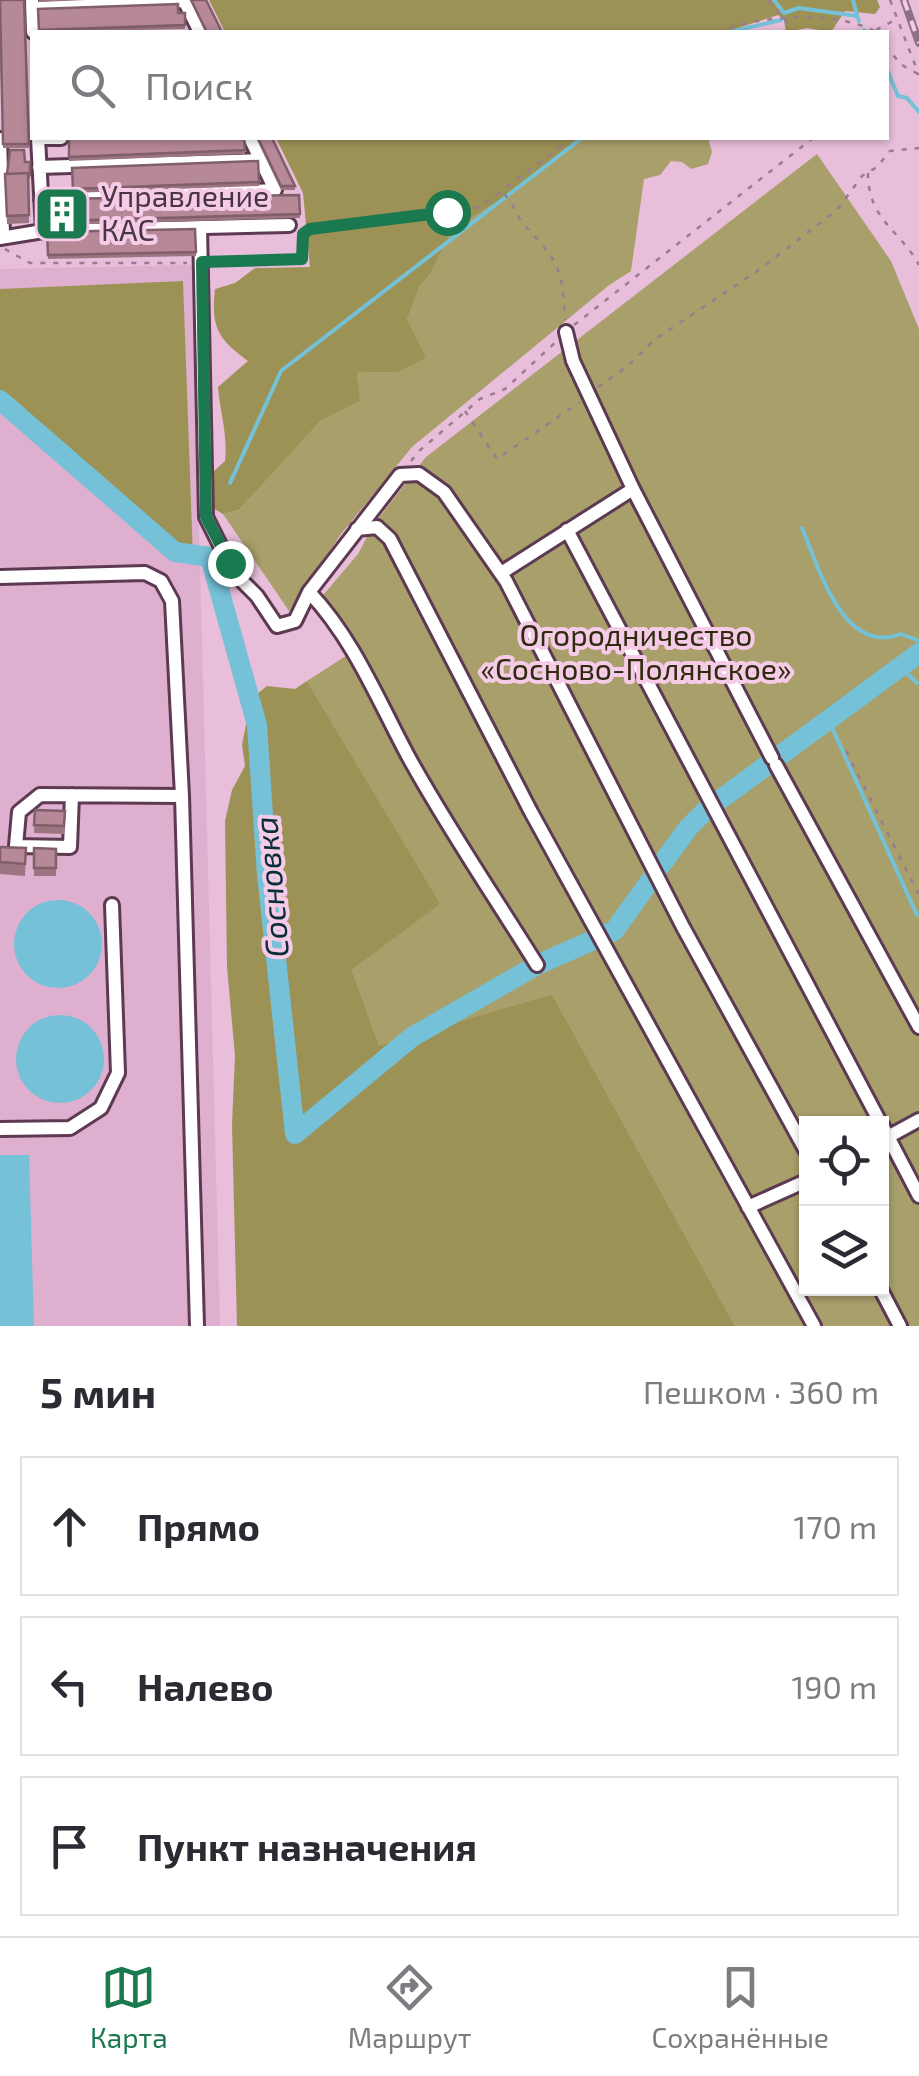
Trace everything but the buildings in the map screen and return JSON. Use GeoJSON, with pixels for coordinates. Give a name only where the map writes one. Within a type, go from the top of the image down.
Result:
{"type":"FeatureCollection","features":[{"type":"Feature","properties":{"kind":"lane"},"geometry":{"type":"LineString","coordinates":[[33,30],[32,4],[185,1],[199,30]]}},
{"type":"Feature","properties":{"kind":"lane"},"geometry":{"type":"LineString","coordinates":[[0,139],[1,240],[43,231],[289,225]]}},
{"type":"Feature","properties":{"kind":"lane"},"geometry":{"type":"LineString","coordinates":[[38,140],[43,231]]}},
{"type":"Feature","properties":{"kind":"lane"},"geometry":{"type":"LineString","coordinates":[[41,200],[275,190],[251,140]]}},
{"type":"Feature","properties":{"kind":"lane"},"geometry":{"type":"LineString","coordinates":[[39,167],[261,160]]}},
{"type":"Feature","properties":{"kind":"lane"},"geometry":{"type":"LineString","coordinates":[[200,227],[206,517],[234,572],[258,596],[276,626],[294,622],[309,592],[400,475],[419,474],[444,492],[501,573],[682,926],[799,1138]]}},
{"type":"Feature","properties":{"kind":"lane"},"geometry":{"type":"LineString","coordinates":[[566,332],[573,361],[633,489],[774,762],[919,1027]]}},
{"type":"Feature","properties":{"kind":"lane"},"geometry":{"type":"LineString","coordinates":[[501,573],[633,489]]}},
{"type":"Feature","properties":{"kind":"lane"},"geometry":{"type":"LineString","coordinates":[[358,529],[378,527],[390,539],[531,812],[814,1326]]}},
{"type":"Feature","properties":{"kind":"lane"},"geometry":{"type":"LineString","coordinates":[[567,530],[875,1116]]}},
{"type":"Feature","properties":{"kind":"lane"},"geometry":{"type":"LineString","coordinates":[[0,576],[145,573],[161,581],[172,601],[182,796],[196,1326]]}},
{"type":"Feature","properties":{"kind":"lane"},"geometry":{"type":"LineString","coordinates":[[309,592],[362,666],[410,758],[537,965]]}},
{"type":"Feature","properties":{"kind":"lane"},"geometry":{"type":"LineString","coordinates":[[72,795],[70,847],[16,846],[20,812],[40,795],[72,795],[182,796]]}},
{"type":"Feature","properties":{"kind":"lane"},"geometry":{"type":"LineString","coordinates":[[0,1129],[70,1128],[101,1108],[118,1073],[112,904]]}},
{"type":"Feature","properties":{"kind":"lane"},"geometry":{"type":"LineString","coordinates":[[889,1129],[919,1120]]}},
{"type":"Feature","properties":{"kind":"lane"},"geometry":{"type":"LineString","coordinates":[[889,1142],[919,1196]]}},
{"type":"Feature","properties":{"kind":"lane"},"geometry":{"type":"LineString","coordinates":[[748,1207],[799,1184]]}},
{"type":"Feature","properties":{"kind":"lane"},"geometry":{"type":"LineString","coordinates":[[884,1296],[900,1326]]}},
{"type":"Feature","properties":{"kind":"path"},"geometry":{"type":"LineString","coordinates":[[768,0],[793,30]]}},
{"type":"Feature","properties":{"kind":"path"},"geometry":{"type":"LineString","coordinates":[[890,0],[918,74]]}},
{"type":"Feature","properties":{"kind":"path"},"geometry":{"type":"LineString","coordinates":[[726,30],[782,17],[845,20],[870,30]]}},
{"type":"Feature","properties":{"kind":"path"},"geometry":{"type":"LineString","coordinates":[[878,30],[897,19]]}},
{"type":"Feature","properties":{"kind":"path"},"geometry":{"type":"LineString","coordinates":[[889,50],[900,64],[918,74]]}},
{"type":"Feature","properties":{"kind":"path"},"geometry":{"type":"LineString","coordinates":[[1,240],[30,264],[302,259],[303,234],[310,229],[474,210],[505,195],[570,140]]}},
{"type":"Feature","properties":{"kind":"path"},"geometry":{"type":"LineString","coordinates":[[400,475],[418,451],[466,411],[480,400],[505,390],[566,332],[810,140]]}},
{"type":"Feature","properties":{"kind":"path"},"geometry":{"type":"LineString","coordinates":[[466,411],[497,460],[590,395],[654,340],[756,272],[836,210],[890,151],[919,148]]}},
{"type":"Feature","properties":{"kind":"path"},"geometry":{"type":"LineString","coordinates":[[868,171],[868,194],[895,237],[919,265]]}},
{"type":"Feature","properties":{"kind":"path"},"geometry":{"type":"LineString","coordinates":[[505,195],[525,226],[557,261],[566,332]]}},
{"type":"Feature","properties":{"kind":"path"},"geometry":{"type":"LineString","coordinates":[[846,750],[919,895]]}},
{"type":"Feature","properties":{"kind":"shaded area"},"geometry":{"type":"Polygon","coordinates":[[[209,0],[877,0],[880,7],[875,14],[845,11],[832,30],[786,30],[784,20],[778,15],[732,30],[224,30],[209,0]]]}},
{"type":"Feature","properties":{"kind":"shaded area"},"geometry":{"type":"Polygon","coordinates":[[[277,140],[576,140],[505,197],[452,230],[430,275],[420,286],[407,320],[426,358],[397,372],[357,373],[360,401],[320,421],[239,510],[223,514],[211,507],[213,472],[225,461],[226,452],[218,387],[248,361],[218,331],[215,289],[235,283],[255,268],[310,267],[303,193],[277,140]]]}},
{"type":"Feature","properties":{"kind":"shaded area"},"geometry":{"type":"Polygon","coordinates":[[[192,265],[220,1326],[0,1326],[0,269],[192,265]]]}},
{"type":"Feature","properties":{"kind":"shaded area"},"geometry":{"type":"Polygon","coordinates":[[[183,281],[193,557],[0,391],[0,289],[183,281]]]}},
{"type":"Feature","properties":{"kind":"shaded area"},"geometry":{"type":"Polygon","coordinates":[[[307,681],[440,904],[352,970],[379,1046],[552,994],[735,1326],[237,1326],[232,1124],[235,1056],[227,967],[225,821],[232,790],[245,766],[242,745],[251,699],[267,686],[295,689],[307,681]]]}},
{"type":"Feature","properties":{"kind":"green space"},"geometry":{"type":"Polygon","coordinates":[[[576,140],[709,140],[712,152],[708,164],[691,169],[682,162],[671,161],[660,175],[644,179],[631,271],[412,447],[341,534],[289,611],[223,514],[239,510],[320,420],[359,401],[357,373],[397,372],[407,320],[420,286],[430,275],[452,230],[505,197],[576,140]]]}},
{"type":"Feature","properties":{"kind":"green space","name":"Огородничество «Сосново-Полянское»"},"geometry":{"type":"Polygon","coordinates":[[[817,154],[891,261],[919,329],[919,1326],[735,1326],[552,994],[379,1047],[352,970],[439,904],[307,681],[352,652],[319,600],[358,554],[374,524],[426,457],[817,154]]]}},
{"type":"Feature","properties":{"kind":"water"},"geometry":{"type":"Polygon","coordinates":[[[58,900],[83,907],[95,919],[102,944],[95,969],[83,981],[58,988],[33,981],[21,969],[14,944],[21,919],[33,907],[58,900]]]}},
{"type":"Feature","properties":{"kind":"water"},"geometry":{"type":"Polygon","coordinates":[[[60,1015],[85,1022],[97,1034],[104,1059],[97,1084],[85,1096],[60,1103],[35,1096],[23,1084],[16,1059],[23,1034],[35,1022],[60,1015]]]}},
{"type":"Feature","properties":{"kind":"water"},"geometry":{"type":"Polygon","coordinates":[[[0,1155],[29,1155],[34,1326],[0,1326],[0,1155]]]}},
{"type":"Feature","properties":{"kind":"waterway"},"geometry":{"type":"LineString","coordinates":[[774,0],[784,13],[799,8],[857,16],[859,21]]}},
{"type":"Feature","properties":{"kind":"waterway"},"geometry":{"type":"LineString","coordinates":[[853,0],[857,15]]}},
{"type":"Feature","properties":{"kind":"waterway"},"geometry":{"type":"LineString","coordinates":[[738,30],[781,20]]}},
{"type":"Feature","properties":{"kind":"waterway"},"geometry":{"type":"LineString","coordinates":[[889,74],[898,96],[907,98],[919,112]]}},
{"type":"Feature","properties":{"kind":"waterway"},"geometry":{"type":"LineString","coordinates":[[230,483],[281,371],[579,140]]}},
{"type":"Feature","properties":{"kind":"waterway","name":"Сосновка"},"geometry":{"type":"LineString","coordinates":[[0,400],[175,552],[210,557],[257,725],[267,875],[295,1134],[412,1037],[537,965],[591,941]]}},
{"type":"Feature","properties":{"kind":"waterway"},"geometry":{"type":"LineString","coordinates":[[802,528],[826,585],[849,621],[863,632],[881,637],[901,634],[919,641]]}},
{"type":"Feature","properties":{"kind":"waterway","name":"Сосновка"},"geometry":{"type":"LineString","coordinates":[[661,865],[706,810],[919,653]]}},
{"type":"Feature","properties":{"kind":"waterway"},"geometry":{"type":"LineString","coordinates":[[901,667],[917,683]]}},
{"type":"Feature","properties":{"kind":"waterway"},"geometry":{"type":"LineString","coordinates":[[829,721],[917,915]]}},
{"type":"Feature","properties":{"kind":"waterway","name":"Сосновка"},"geometry":{"type":"LineString","coordinates":[[608,933],[614,931],[650,881]]}},
{"type":"Feature","properties":{"kind":"railway"},"geometry":{"type":"LineString","coordinates":[[904,0],[919,43]]}},
{"type":"Feature","properties":{"kind":"place","name":"Управление КАС"},"geometry":{"type":"Point","coordinates":[62,214]}},
{"type":"Feature","properties":{"kind":"route"},"geometry":{"type":"LineString","coordinates":[[230,563],[206,517],[202,262],[302,259],[303,234],[310,229],[447,212]]}}]}
